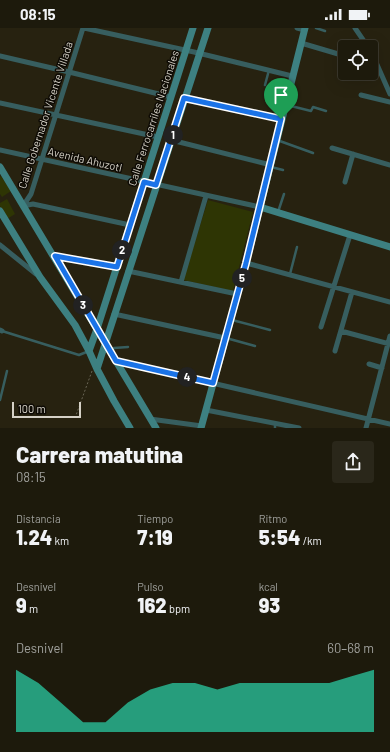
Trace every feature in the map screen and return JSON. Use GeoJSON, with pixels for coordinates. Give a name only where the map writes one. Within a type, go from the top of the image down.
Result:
{"type":"FeatureCollection","features":[{"type":"Feature","properties":{"kind":"main road","name":"Calle Ferrocarriles Nacionales"},"geometry":{"type":"LineString","coordinates":[[89,351],[193,28]]}},
{"type":"Feature","properties":{"kind":"main road"},"geometry":{"type":"LineString","coordinates":[[96,367],[208,28]]}},
{"type":"Feature","properties":{"kind":"main road"},"geometry":{"type":"LineString","coordinates":[[202,427],[246,263],[281,119],[305,29]]}},
{"type":"Feature","properties":{"kind":"main road"},"geometry":{"type":"LineString","coordinates":[[0,167],[55,256],[97,330],[156,428]]}},
{"type":"Feature","properties":{"kind":"main road"},"geometry":{"type":"LineString","coordinates":[[260,207],[390,247]]}},
{"type":"Feature","properties":{"kind":"main road"},"geometry":{"type":"LineString","coordinates":[[0,211],[40,277],[74,325],[130,428]]}},
{"type":"Feature","properties":{"kind":"street"},"geometry":{"type":"LineString","coordinates":[[84,28],[200,53],[292,76]]}},
{"type":"Feature","properties":{"kind":"street","name":"Calle Gobernador Vicente Villada"},"geometry":{"type":"LineString","coordinates":[[24,206],[31,194],[84,28]]}},
{"type":"Feature","properties":{"kind":"street"},"geometry":{"type":"LineString","coordinates":[[297,28],[305,29]]}},
{"type":"Feature","properties":{"kind":"street"},"geometry":{"type":"LineString","coordinates":[[355,28],[363,40]]}},
{"type":"Feature","properties":{"kind":"street"},"geometry":{"type":"LineString","coordinates":[[301,43],[338,54]]}},
{"type":"Feature","properties":{"kind":"street"},"geometry":{"type":"LineString","coordinates":[[0,56],[171,97]]}},
{"type":"Feature","properties":{"kind":"street"},"geometry":{"type":"LineString","coordinates":[[378,66],[390,94]]}},
{"type":"Feature","properties":{"kind":"street"},"geometry":{"type":"LineString","coordinates":[[361,95],[390,102]]}},
{"type":"Feature","properties":{"kind":"street"},"geometry":{"type":"LineString","coordinates":[[184,98],[281,119]]}},
{"type":"Feature","properties":{"kind":"street"},"geometry":{"type":"LineString","coordinates":[[0,103],[158,137]]}},
{"type":"Feature","properties":{"kind":"street"},"geometry":{"type":"LineString","coordinates":[[171,140],[270,166]]}},
{"type":"Feature","properties":{"kind":"street"},"geometry":{"type":"LineString","coordinates":[[332,148],[390,165]]}},
{"type":"Feature","properties":{"kind":"street","name":"Avenida Ahuzotl"},"geometry":{"type":"LineString","coordinates":[[0,150],[260,207]]}},
{"type":"Feature","properties":{"kind":"street"},"geometry":{"type":"LineString","coordinates":[[345,182],[353,154]]}},
{"type":"Feature","properties":{"kind":"street"},"geometry":{"type":"LineString","coordinates":[[181,282],[206,196]]}},
{"type":"Feature","properties":{"kind":"street"},"geometry":{"type":"LineString","coordinates":[[24,206],[33,204],[130,225]]}},
{"type":"Feature","properties":{"kind":"street"},"geometry":{"type":"LineString","coordinates":[[321,327],[350,235]]}},
{"type":"Feature","properties":{"kind":"street"},"geometry":{"type":"LineString","coordinates":[[0,245],[40,277]]}},
{"type":"Feature","properties":{"kind":"street"},"geometry":{"type":"LineString","coordinates":[[55,256],[117,267]]}},
{"type":"Feature","properties":{"kind":"street"},"geometry":{"type":"LineString","coordinates":[[246,263],[390,302]]}},
{"type":"Feature","properties":{"kind":"street"},"geometry":{"type":"LineString","coordinates":[[128,271],[237,294]]}},
{"type":"Feature","properties":{"kind":"street"},"geometry":{"type":"LineString","coordinates":[[335,350],[352,292]]}},
{"type":"Feature","properties":{"kind":"street"},"geometry":{"type":"LineString","coordinates":[[114,314],[225,338]]}},
{"type":"Feature","properties":{"kind":"street"},"geometry":{"type":"LineString","coordinates":[[341,331],[389,344]]}},
{"type":"Feature","properties":{"kind":"street"},"geometry":{"type":"LineString","coordinates":[[366,428],[390,336]]}},
{"type":"Feature","properties":{"kind":"street"},"geometry":{"type":"LineString","coordinates":[[116,361],[390,424]]}},
{"type":"Feature","properties":{"kind":"street"},"geometry":{"type":"LineString","coordinates":[[369,364],[382,368]]}},
{"type":"Feature","properties":{"kind":"street"},"geometry":{"type":"LineString","coordinates":[[206,410],[275,426],[297,428]]}},
{"type":"Feature","properties":{"kind":"street"},"geometry":{"type":"LineString","coordinates":[[150,419],[202,427]]}},
{"type":"Feature","properties":{"kind":"lane"},"geometry":{"type":"LineString","coordinates":[[316,28],[326,31]]}},
{"type":"Feature","properties":{"kind":"lane"},"geometry":{"type":"LineString","coordinates":[[265,85],[269,70]]}},
{"type":"Feature","properties":{"kind":"lane"},"geometry":{"type":"LineString","coordinates":[[285,104],[311,112],[313,107],[326,111]]}},
{"type":"Feature","properties":{"kind":"lane"},"geometry":{"type":"LineString","coordinates":[[277,139],[313,153]]}},
{"type":"Feature","properties":{"kind":"lane"},"geometry":{"type":"LineString","coordinates":[[270,166],[283,170]]}},
{"type":"Feature","properties":{"kind":"lane"},"geometry":{"type":"LineString","coordinates":[[278,212],[284,194]]}},
{"type":"Feature","properties":{"kind":"lane"},"geometry":{"type":"LineString","coordinates":[[290,275],[297,248]]}},
{"type":"Feature","properties":{"kind":"lane"},"geometry":{"type":"LineString","coordinates":[[230,319],[270,330]]}},
{"type":"Feature","properties":{"kind":"lane"},"geometry":{"type":"LineString","coordinates":[[1,330],[79,355],[89,351]]}},
{"type":"Feature","properties":{"kind":"lane"},"geometry":{"type":"LineString","coordinates":[[225,338],[255,346]]}},
{"type":"Feature","properties":{"kind":"lane"},"geometry":{"type":"LineString","coordinates":[[110,351],[114,348],[128,347]]}},
{"type":"Feature","properties":{"kind":"lane"},"geometry":{"type":"LineString","coordinates":[[0,400],[7,371]]}},
{"type":"Feature","properties":{"kind":"path"},"geometry":{"type":"LineString","coordinates":[[75,418],[89,376],[96,367]]}},
{"type":"Feature","properties":{"kind":"green space"},"geometry":{"type":"Polygon","coordinates":[[[1,176],[11,191],[2,197],[0,194],[1,176]]]}},
{"type":"Feature","properties":{"kind":"green space"},"geometry":{"type":"Polygon","coordinates":[[[7,199],[15,214],[7,219],[0,206],[0,203],[7,199]]]}},
{"type":"Feature","properties":{"kind":"green space"},"geometry":{"type":"Polygon","coordinates":[[[208,200],[253,212],[233,291],[183,280],[208,200]]]}},
{"type":"Feature","properties":{"kind":"route"},"geometry":{"type":"LineString","coordinates":[[184,98],[281,119],[246,263],[213,383],[116,361],[55,256],[117,267],[144,182],[156,185],[184,98]]}}]}
